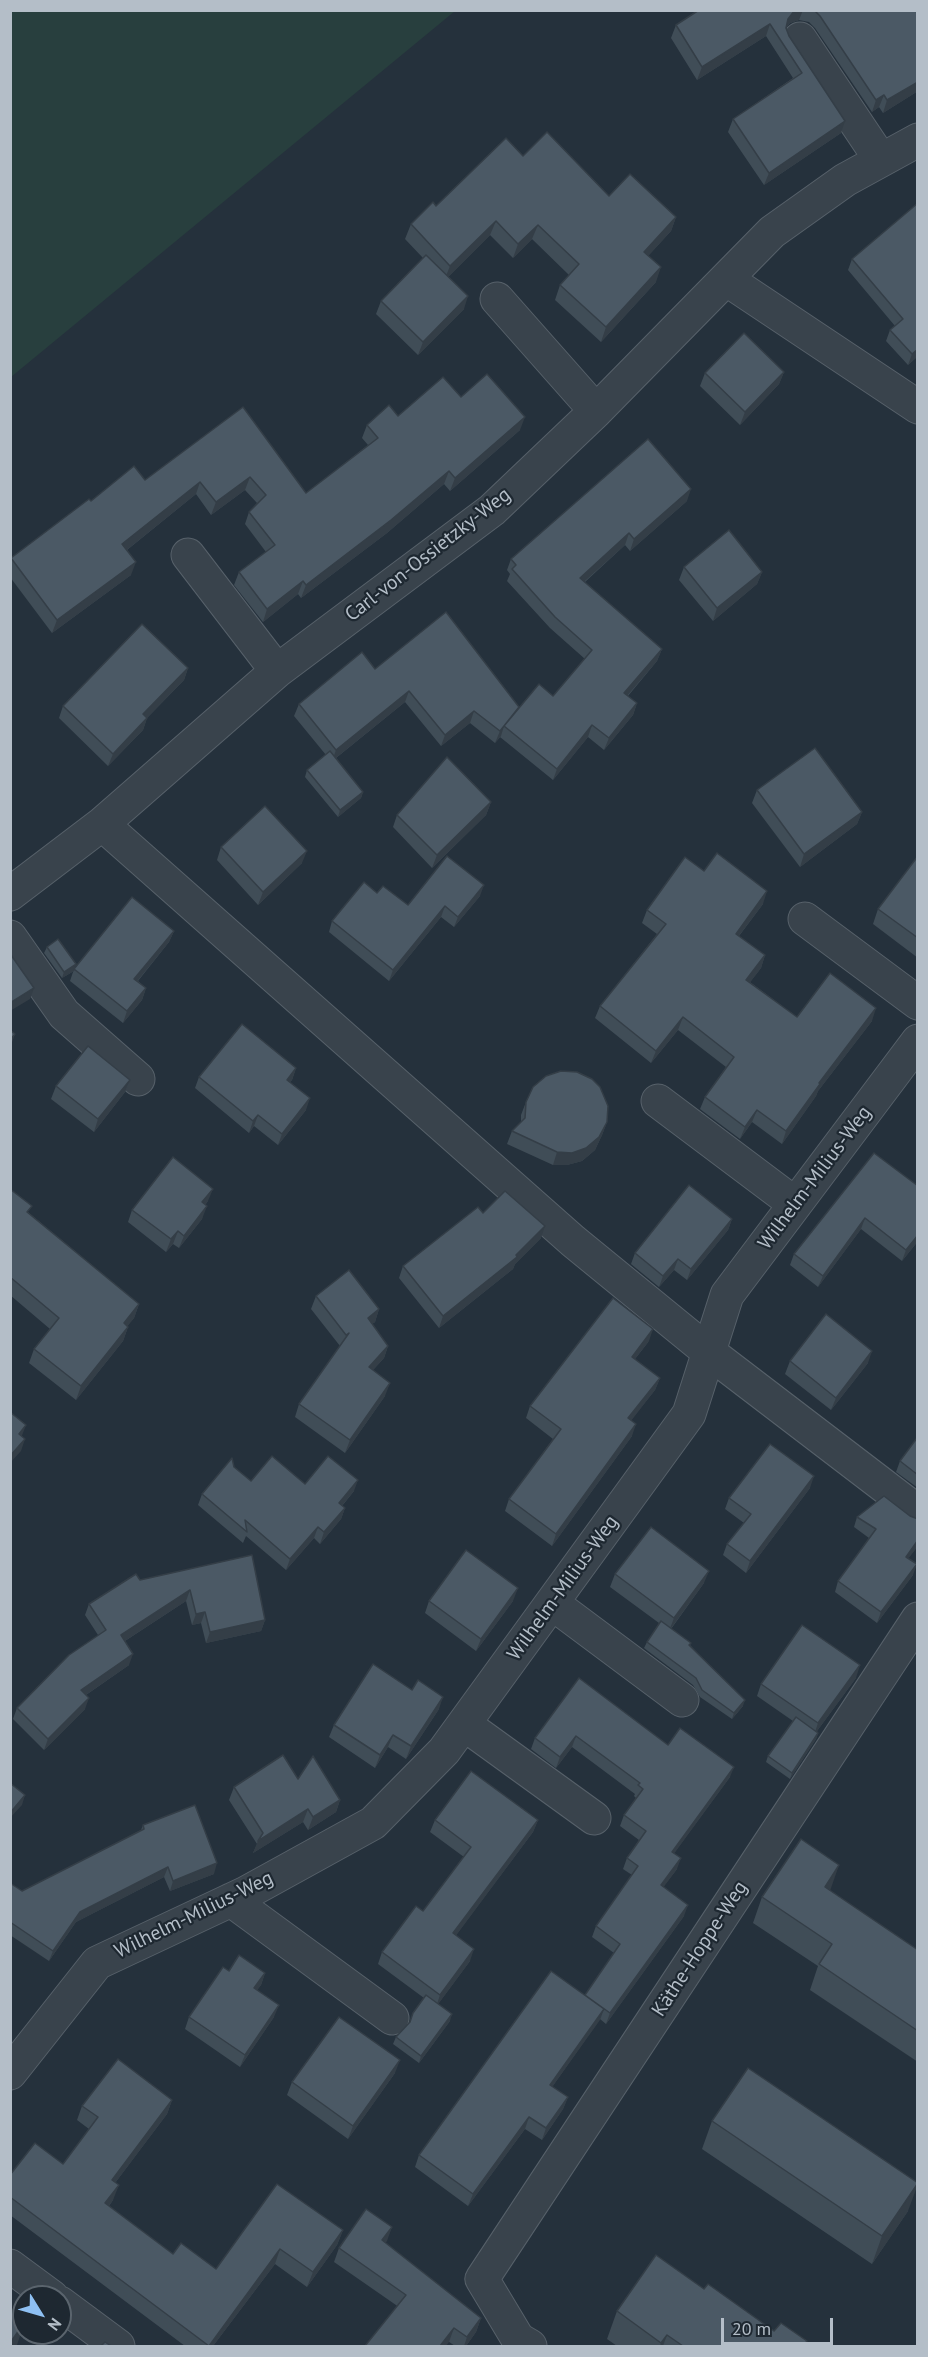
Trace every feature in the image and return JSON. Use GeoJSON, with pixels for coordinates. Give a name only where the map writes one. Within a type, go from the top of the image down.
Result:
{"type":"FeatureCollection","features":[{"type":"Feature","properties":{"kind":"street"},"geometry":{"type":"LineString","coordinates":[[800,39],[880,160]]}},
{"type":"Feature","properties":{"kind":"street","name":"Carl-von-Ossietzky-Weg"},"geometry":{"type":"LineString","coordinates":[[10,894],[102,824],[277,671],[492,510],[596,411],[772,232],[845,180],[918,140]]}},
{"type":"Feature","properties":{"kind":"street"},"geometry":{"type":"LineString","coordinates":[[726,279],[918,407]]}},
{"type":"Feature","properties":{"kind":"street"},"geometry":{"type":"LineString","coordinates":[[497,299],[596,411]]}},
{"type":"Feature","properties":{"kind":"street"},"geometry":{"type":"LineString","coordinates":[[188,555],[277,671]]}},
{"type":"Feature","properties":{"kind":"street"},"geometry":{"type":"LineString","coordinates":[[102,824],[573,1240],[710,1353],[918,1512]]}},
{"type":"Feature","properties":{"kind":"street"},"geometry":{"type":"LineString","coordinates":[[805,919],[918,1003]]}},
{"type":"Feature","properties":{"kind":"street"},"geometry":{"type":"LineString","coordinates":[[10,937],[64,1014],[138,1079]]}},
{"type":"Feature","properties":{"kind":"street","name":"Wilhelm-Milius-Weg"},"geometry":{"type":"LineString","coordinates":[[10,2073],[97,1963],[231,1900],[373,1823],[444,1751],[689,1414],[727,1296],[918,1041]]}},
{"type":"Feature","properties":{"kind":"street"},"geometry":{"type":"LineString","coordinates":[[658,1101],[795,1204]]}},
{"type":"Feature","properties":{"kind":"street"},"geometry":{"type":"LineString","coordinates":[[552,1603],[682,1700]]}},
{"type":"Feature","properties":{"kind":"street","name":"Käthe-Hoppe-Weg"},"geometry":{"type":"LineString","coordinates":[[530,2346],[518,2339],[482,2279],[918,1619]]}},
{"type":"Feature","properties":{"kind":"street"},"geometry":{"type":"LineString","coordinates":[[464,1724],[594,1818]]}},
{"type":"Feature","properties":{"kind":"street"},"geometry":{"type":"LineString","coordinates":[[231,1900],[392,2018]]}},
{"type":"Feature","properties":{"kind":"street"},"geometry":{"type":"LineString","coordinates":[[10,2266],[36,2285]]}},
{"type":"Feature","properties":{"kind":"street"},"geometry":{"type":"LineString","coordinates":[[72,2312],[118,2346]]}},
{"type":"Feature","properties":{"kind":"green space"},"geometry":{"type":"Polygon","coordinates":[[[11,10],[455,10],[455,11],[11,377],[11,10]]]}},
{"type":"Feature","properties":{"kind":"building"},"geometry":{"type":"Polygon","coordinates":[[[699,10],[795,10],[788,19],[786,28],[789,36],[845,121],[769,173],[733,119],[802,73],[770,24],[702,67],[676,25],[699,10]]]}},
{"type":"Feature","properties":{"kind":"building"},"geometry":{"type":"Polygon","coordinates":[[[814,10],[912,10],[918,12],[918,82],[887,100],[884,95],[876,100],[814,10]]]}},
{"type":"Feature","properties":{"kind":"building"},"geometry":{"type":"Polygon","coordinates":[[[547,132],[609,196],[630,174],[676,217],[644,252],[661,267],[606,327],[560,285],[579,264],[538,225],[518,244],[496,221],[450,266],[411,224],[433,202],[436,206],[506,138],[523,156],[547,132]]]}},
{"type":"Feature","properties":{"kind":"building"},"geometry":{"type":"Polygon","coordinates":[[[918,203],[918,349],[912,354],[890,330],[903,319],[852,259],[918,203]]]}},
{"type":"Feature","properties":{"kind":"building"},"geometry":{"type":"Polygon","coordinates":[[[426,255],[468,296],[423,342],[381,301],[426,255]]]}},
{"type":"Feature","properties":{"kind":"building"},"geometry":{"type":"Polygon","coordinates":[[[744,333],[784,372],[745,412],[705,373],[744,333]]]}},
{"type":"Feature","properties":{"kind":"building"},"geometry":{"type":"Polygon","coordinates":[[[487,374],[525,417],[455,478],[449,471],[391,520],[306,585],[303,581],[267,609],[239,572],[275,545],[249,512],[266,495],[250,477],[216,502],[200,482],[122,544],[136,562],[57,620],[11,558],[89,499],[91,501],[134,466],[145,480],[243,407],[306,493],[378,438],[367,425],[389,405],[398,416],[443,377],[461,397],[487,374]]]}},
{"type":"Feature","properties":{"kind":"building"},"geometry":{"type":"Polygon","coordinates":[[[648,439],[691,489],[634,539],[629,533],[580,578],[662,649],[624,693],[637,703],[609,738],[592,725],[557,769],[504,726],[539,684],[553,696],[592,650],[555,617],[512,569],[516,565],[511,559],[648,439]]]}},
{"type":"Feature","properties":{"kind":"building"},"geometry":{"type":"Polygon","coordinates":[[[729,530],[762,572],[717,608],[684,567],[729,530]]]}},
{"type":"Feature","properties":{"kind":"building"},"geometry":{"type":"Polygon","coordinates":[[[446,612],[519,707],[500,731],[474,711],[445,735],[409,691],[336,750],[299,704],[362,652],[375,669],[446,612]]]}},
{"type":"Feature","properties":{"kind":"building"},"geometry":{"type":"Polygon","coordinates":[[[142,624],[188,668],[143,714],[147,718],[113,754],[63,706],[142,624]]]}},
{"type":"Feature","properties":{"kind":"building"},"geometry":{"type":"Polygon","coordinates":[[[815,748],[862,812],[804,854],[757,790],[815,748]]]}},
{"type":"Feature","properties":{"kind":"building"},"geometry":{"type":"Polygon","coordinates":[[[330,751],[363,792],[340,810],[307,770],[330,751]]]}},
{"type":"Feature","properties":{"kind":"building"},"geometry":{"type":"Polygon","coordinates":[[[447,757],[491,802],[437,855],[397,815],[447,757]]]}},
{"type":"Feature","properties":{"kind":"building"},"geometry":{"type":"Polygon","coordinates":[[[265,806],[307,851],[263,892],[221,847],[265,806]]]}},
{"type":"Feature","properties":{"kind":"building"},"geometry":{"type":"Polygon","coordinates":[[[717,853],[767,891],[736,934],[765,955],[746,980],[797,1017],[830,973],[876,1008],[786,1131],[757,1110],[745,1127],[705,1097],[734,1057],[683,1017],[656,1051],[600,1006],[666,924],[647,910],[685,857],[704,871],[717,853]]]}},
{"type":"Feature","properties":{"kind":"building"},"geometry":{"type":"Polygon","coordinates":[[[447,856],[484,885],[458,917],[445,906],[393,970],[332,921],[364,882],[377,893],[383,886],[408,905],[447,856]]]}},
{"type":"Feature","properties":{"kind":"building"},"geometry":{"type":"Polygon","coordinates":[[[918,856],[918,938],[878,909],[918,856]]]}},
{"type":"Feature","properties":{"kind":"building"},"geometry":{"type":"Polygon","coordinates":[[[132,897],[174,931],[134,979],[146,988],[127,1011],[74,969],[132,897]]]}},
{"type":"Feature","properties":{"kind":"building"},"geometry":{"type":"Polygon","coordinates":[[[58,939],[76,964],[64,972],[47,947],[58,939]]]}},
{"type":"Feature","properties":{"kind":"building"},"geometry":{"type":"Polygon","coordinates":[[[10,955],[34,988],[10,1003],[10,955]]]}},
{"type":"Feature","properties":{"kind":"building"},"geometry":{"type":"Polygon","coordinates":[[[242,1024],[296,1068],[287,1080],[310,1098],[282,1134],[258,1115],[253,1121],[199,1077],[242,1024]]]}},
{"type":"Feature","properties":{"kind":"building"},"geometry":{"type":"Polygon","coordinates":[[[10,1030],[15,1034],[10,1040],[10,1030]]]}},
{"type":"Feature","properties":{"kind":"building"},"geometry":{"type":"Polygon","coordinates":[[[88,1046],[130,1080],[98,1119],[56,1086],[88,1046]]]}},
{"type":"Feature","properties":{"kind":"building"},"geometry":{"type":"Polygon","coordinates":[[[561,1071],[577,1072],[592,1079],[600,1087],[608,1106],[607,1122],[599,1137],[586,1148],[572,1153],[557,1152],[512,1131],[525,1118],[526,1102],[533,1087],[546,1076],[561,1071]]]}},
{"type":"Feature","properties":{"kind":"building"},"geometry":{"type":"Polygon","coordinates":[[[874,1153],[918,1186],[918,1235],[906,1250],[865,1218],[823,1276],[794,1254],[874,1153]]]}},
{"type":"Feature","properties":{"kind":"building"},"geometry":{"type":"Polygon","coordinates":[[[173,1157],[213,1189],[202,1202],[207,1206],[184,1236],[178,1231],[171,1239],[132,1210],[173,1157]]]}},
{"type":"Feature","properties":{"kind":"building"},"geometry":{"type":"Polygon","coordinates":[[[689,1185],[732,1219],[691,1269],[678,1259],[663,1276],[635,1253],[689,1185]]]}},
{"type":"Feature","properties":{"kind":"building"},"geometry":{"type":"Polygon","coordinates":[[[10,1189],[32,1206],[27,1212],[139,1304],[124,1323],[128,1327],[81,1386],[34,1349],[59,1318],[10,1277],[10,1189]]]}},
{"type":"Feature","properties":{"kind":"building"},"geometry":{"type":"Polygon","coordinates":[[[505,1191],[545,1226],[516,1255],[517,1257],[443,1316],[403,1266],[478,1207],[483,1213],[505,1191]]]}},
{"type":"Feature","properties":{"kind":"building"},"geometry":{"type":"Polygon","coordinates":[[[349,1270],[379,1309],[368,1318],[388,1346],[369,1367],[390,1383],[350,1440],[299,1404],[349,1333],[346,1335],[316,1296],[349,1270]]]}},
{"type":"Feature","properties":{"kind":"building"},"geometry":{"type":"Polygon","coordinates":[[[613,1298],[653,1329],[632,1357],[660,1378],[628,1418],[636,1424],[556,1534],[509,1499],[561,1429],[530,1406],[613,1298]]]}},
{"type":"Feature","properties":{"kind":"building"},"geometry":{"type":"Polygon","coordinates":[[[826,1314],[872,1351],[836,1398],[790,1361],[826,1314]]]}},
{"type":"Feature","properties":{"kind":"building"},"geometry":{"type":"Polygon","coordinates":[[[10,1412],[26,1425],[19,1434],[25,1439],[10,1456],[10,1412]]]}},
{"type":"Feature","properties":{"kind":"building"},"geometry":{"type":"Polygon","coordinates":[[[918,1438],[918,1475],[900,1461],[918,1438]]]}},
{"type":"Feature","properties":{"kind":"building"},"geometry":{"type":"Polygon","coordinates":[[[770,1444],[814,1476],[750,1561],[727,1544],[751,1514],[729,1498],[770,1444]]]}},
{"type":"Feature","properties":{"kind":"building"},"geometry":{"type":"Polygon","coordinates":[[[272,1456],[305,1484],[328,1456],[358,1480],[339,1503],[345,1508],[324,1532],[318,1527],[290,1559],[245,1520],[247,1532],[202,1494],[232,1458],[234,1467],[251,1481],[272,1456]]]}},
{"type":"Feature","properties":{"kind":"building"},"geometry":{"type":"Polygon","coordinates":[[[884,1496],[910,1516],[918,1519],[918,1540],[906,1557],[917,1564],[881,1612],[838,1581],[876,1529],[857,1517],[884,1496]]]}},
{"type":"Feature","properties":{"kind":"building"},"geometry":{"type":"Polygon","coordinates":[[[651,1527],[709,1571],[674,1618],[615,1574],[651,1527]]]}},
{"type":"Feature","properties":{"kind":"building"},"geometry":{"type":"Polygon","coordinates":[[[466,1550],[518,1588],[481,1639],[429,1601],[466,1550]]]}},
{"type":"Feature","properties":{"kind":"building"},"geometry":{"type":"Polygon","coordinates":[[[252,1555],[265,1620],[210,1632],[205,1612],[196,1614],[190,1590],[121,1635],[133,1654],[81,1690],[89,1698],[48,1739],[17,1708],[69,1655],[106,1630],[89,1604],[136,1574],[140,1580],[252,1555]]]}},
{"type":"Feature","properties":{"kind":"building"},"geometry":{"type":"Polygon","coordinates":[[[661,1621],[691,1643],[689,1645],[745,1700],[734,1713],[702,1690],[696,1678],[647,1642],[661,1621]]]}},
{"type":"Feature","properties":{"kind":"building"},"geometry":{"type":"Polygon","coordinates":[[[802,1625],[860,1665],[818,1723],[761,1684],[802,1625]]]}},
{"type":"Feature","properties":{"kind":"building"},"geometry":{"type":"Polygon","coordinates":[[[373,1664],[412,1690],[418,1680],[443,1697],[411,1746],[393,1735],[380,1755],[334,1725],[373,1664]]]}},
{"type":"Feature","properties":{"kind":"building"},"geometry":{"type":"Polygon","coordinates":[[[579,1678],[668,1745],[680,1728],[734,1767],[672,1852],[681,1858],[661,1885],[688,1905],[610,2013],[585,1995],[620,1944],[596,1926],[638,1866],[627,1858],[646,1831],[624,1815],[643,1789],[638,1785],[640,1783],[576,1736],[560,1757],[535,1738],[579,1678]]]}},
{"type":"Feature","properties":{"kind":"building"},"geometry":{"type":"Polygon","coordinates":[[[796,1717],[818,1733],[792,1773],[768,1756],[796,1717]]]}},
{"type":"Feature","properties":{"kind":"building"},"geometry":{"type":"Polygon","coordinates":[[[283,1755],[298,1779],[313,1756],[340,1800],[313,1817],[308,1809],[258,1841],[263,1833],[234,1787],[283,1755]]]}},
{"type":"Feature","properties":{"kind":"building"},"geometry":{"type":"Polygon","coordinates":[[[471,1771],[538,1820],[453,1933],[474,1949],[440,1995],[382,1952],[416,1906],[423,1911],[471,1847],[435,1820],[471,1771]]]}},
{"type":"Feature","properties":{"kind":"building"},"geometry":{"type":"Polygon","coordinates":[[[10,1783],[25,1795],[10,1813],[10,1783]]]}},
{"type":"Feature","properties":{"kind":"building"},"geometry":{"type":"Polygon","coordinates":[[[195,1805],[217,1863],[173,1881],[168,1867],[80,1912],[53,1951],[10,1922],[10,1883],[22,1891],[144,1829],[143,1825],[195,1805]]]}},
{"type":"Feature","properties":{"kind":"building"},"geometry":{"type":"Polygon","coordinates":[[[801,1839],[839,1865],[825,1887],[918,1950],[918,2031],[819,1964],[832,1944],[762,1897],[801,1839]]]}},
{"type":"Feature","properties":{"kind":"building"},"geometry":{"type":"Polygon","coordinates":[[[239,1955],[265,1973],[254,1988],[279,2005],[245,2055],[189,2017],[223,1967],[229,1971],[239,1955]]]}},
{"type":"Feature","properties":{"kind":"building"},"geometry":{"type":"Polygon","coordinates":[[[551,1971],[604,2009],[550,2085],[568,2097],[546,2128],[529,2117],[473,2194],[419,2155],[551,1971]]]}},
{"type":"Feature","properties":{"kind":"building"},"geometry":{"type":"Polygon","coordinates":[[[426,1995],[452,2014],[421,2056],[396,2037],[410,2022],[413,2013],[426,1995]]]}},
{"type":"Feature","properties":{"kind":"building"},"geometry":{"type":"Polygon","coordinates":[[[339,2017],[400,2060],[353,2126],[292,2082],[339,2017]]]}},
{"type":"Feature","properties":{"kind":"building"},"geometry":{"type":"Polygon","coordinates":[[[118,2059],[172,2100],[112,2180],[119,2185],[105,2203],[173,2254],[181,2243],[216,2269],[277,2184],[343,2230],[313,2272],[280,2249],[209,2346],[10,2197],[10,2175],[35,2143],[63,2164],[98,2117],[82,2106],[118,2059]]]}},
{"type":"Feature","properties":{"kind":"building"},"geometry":{"type":"Polygon","coordinates":[[[748,2068],[918,2183],[882,2236],[712,2121],[748,2068]]]}},
{"type":"Feature","properties":{"kind":"building"},"geometry":{"type":"Polygon","coordinates":[[[366,2209],[392,2227],[382,2240],[481,2318],[467,2337],[454,2328],[440,2346],[365,2346],[406,2295],[339,2248],[366,2209]]]}},
{"type":"Feature","properties":{"kind":"building"},"geometry":{"type":"Polygon","coordinates":[[[656,2255],[704,2289],[708,2284],[774,2331],[781,2323],[807,2341],[803,2346],[683,2346],[667,2335],[661,2343],[617,2311],[656,2255]]]}},
{"type":"Feature","properties":{"kind":"building"},"geometry":{"type":"Polygon","coordinates":[[[10,2313],[12,2314],[12,2340],[10,2343],[10,2313]]]}}]}
